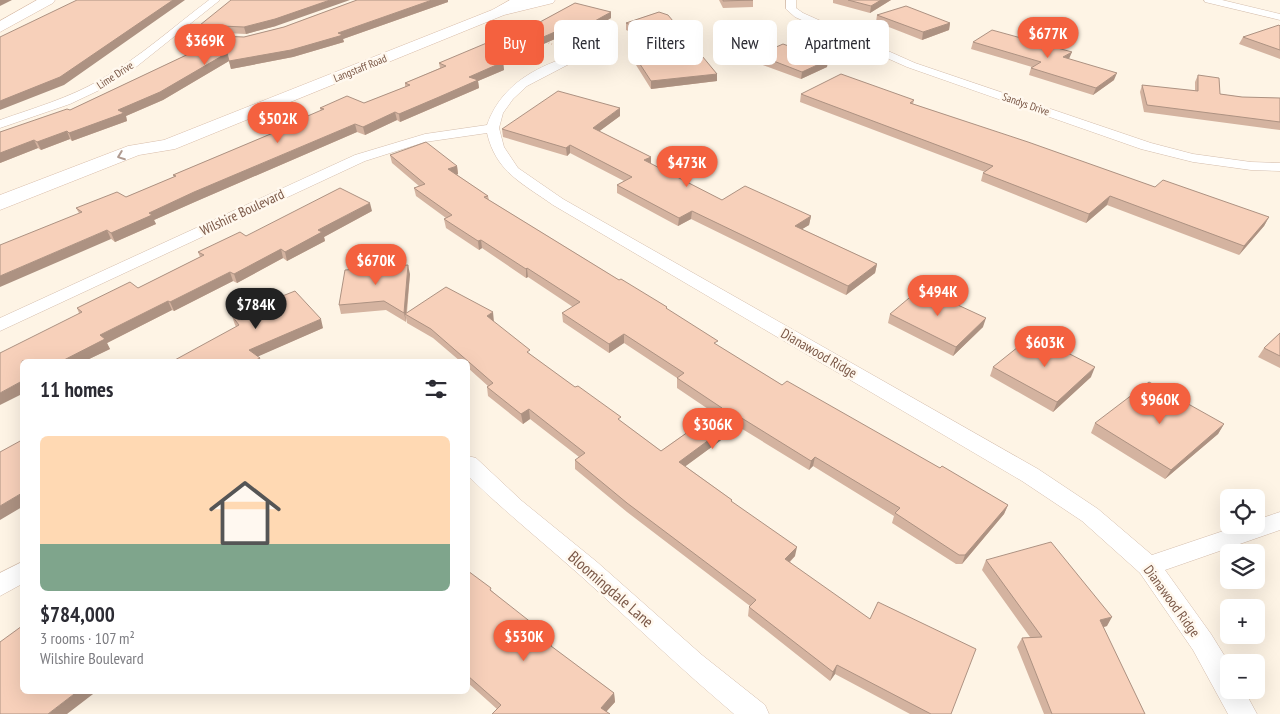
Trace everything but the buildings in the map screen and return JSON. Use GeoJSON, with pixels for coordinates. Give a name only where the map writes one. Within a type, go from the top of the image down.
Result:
{"type":"FeatureCollection","features":[{"type":"Feature","properties":{"kind":"main road"},"geometry":{"type":"LineString","coordinates":[[0,27],[48,0]]}},
{"type":"Feature","properties":{"kind":"main road","name":"Langstaff Road"},"geometry":{"type":"LineString","coordinates":[[499,20],[521,0]]}},
{"type":"Feature","properties":{"kind":"main road","name":"Langstaff Road"},"geometry":{"type":"LineString","coordinates":[[499,20],[548,0]]}},
{"type":"Feature","properties":{"kind":"main road","name":"Langstaff Road"},"geometry":{"type":"LineString","coordinates":[[0,204],[136,150],[168,145],[485,25]]}},
{"type":"Feature","properties":{"kind":"main road","name":"Langstaff Road"},"geometry":{"type":"LineString","coordinates":[[0,222],[150,162],[168,145]]}},
{"type":"Feature","properties":{"kind":"street","name":"Lime Drive"},"geometry":{"type":"LineString","coordinates":[[0,124],[66,101],[104,83],[132,65],[215,0]]}},
{"type":"Feature","properties":{"kind":"street","name":"Sandys Drive"},"geometry":{"type":"LineString","coordinates":[[791,0],[791,9],[799,15],[911,65],[1136,143],[1193,158],[1251,166],[1280,167]]}},
{"type":"Feature","properties":{"kind":"street"},"geometry":{"type":"LineString","coordinates":[[1209,0],[1280,17]]}},
{"type":"Feature","properties":{"kind":"street"},"geometry":{"type":"LineString","coordinates":[[168,36],[185,38]]}},
{"type":"Feature","properties":{"kind":"street"},"geometry":{"type":"LineString","coordinates":[[492,128],[497,113],[509,96],[539,73],[556,65]]}},
{"type":"Feature","properties":{"kind":"street","name":"Wilshire Boulevard"},"geometry":{"type":"LineString","coordinates":[[0,325],[360,158],[386,148],[444,133],[492,128]]}},
{"type":"Feature","properties":{"kind":"street","name":"Dianawood Ridge"},"geometry":{"type":"LineString","coordinates":[[492,128],[496,147],[512,171],[534,187],[1030,475],[1090,515],[1148,566],[1202,642],[1220,672]]}},
{"type":"Feature","properties":{"kind":"street","name":"Bloomingdale Lane"},"geometry":{"type":"LineString","coordinates":[[470,466],[514,507],[589,569],[693,663],[755,714]]}},
{"type":"Feature","properties":{"kind":"street"},"geometry":{"type":"LineString","coordinates":[[1148,566],[1280,521]]}},
{"type":"Feature","properties":{"kind":"street"},"geometry":{"type":"LineString","coordinates":[[0,586],[20,573]]}},
{"type":"Feature","properties":{"kind":"street","name":"Dianawood Ridge"},"geometry":{"type":"LineString","coordinates":[[1236,699],[1243,714]]}}]}
